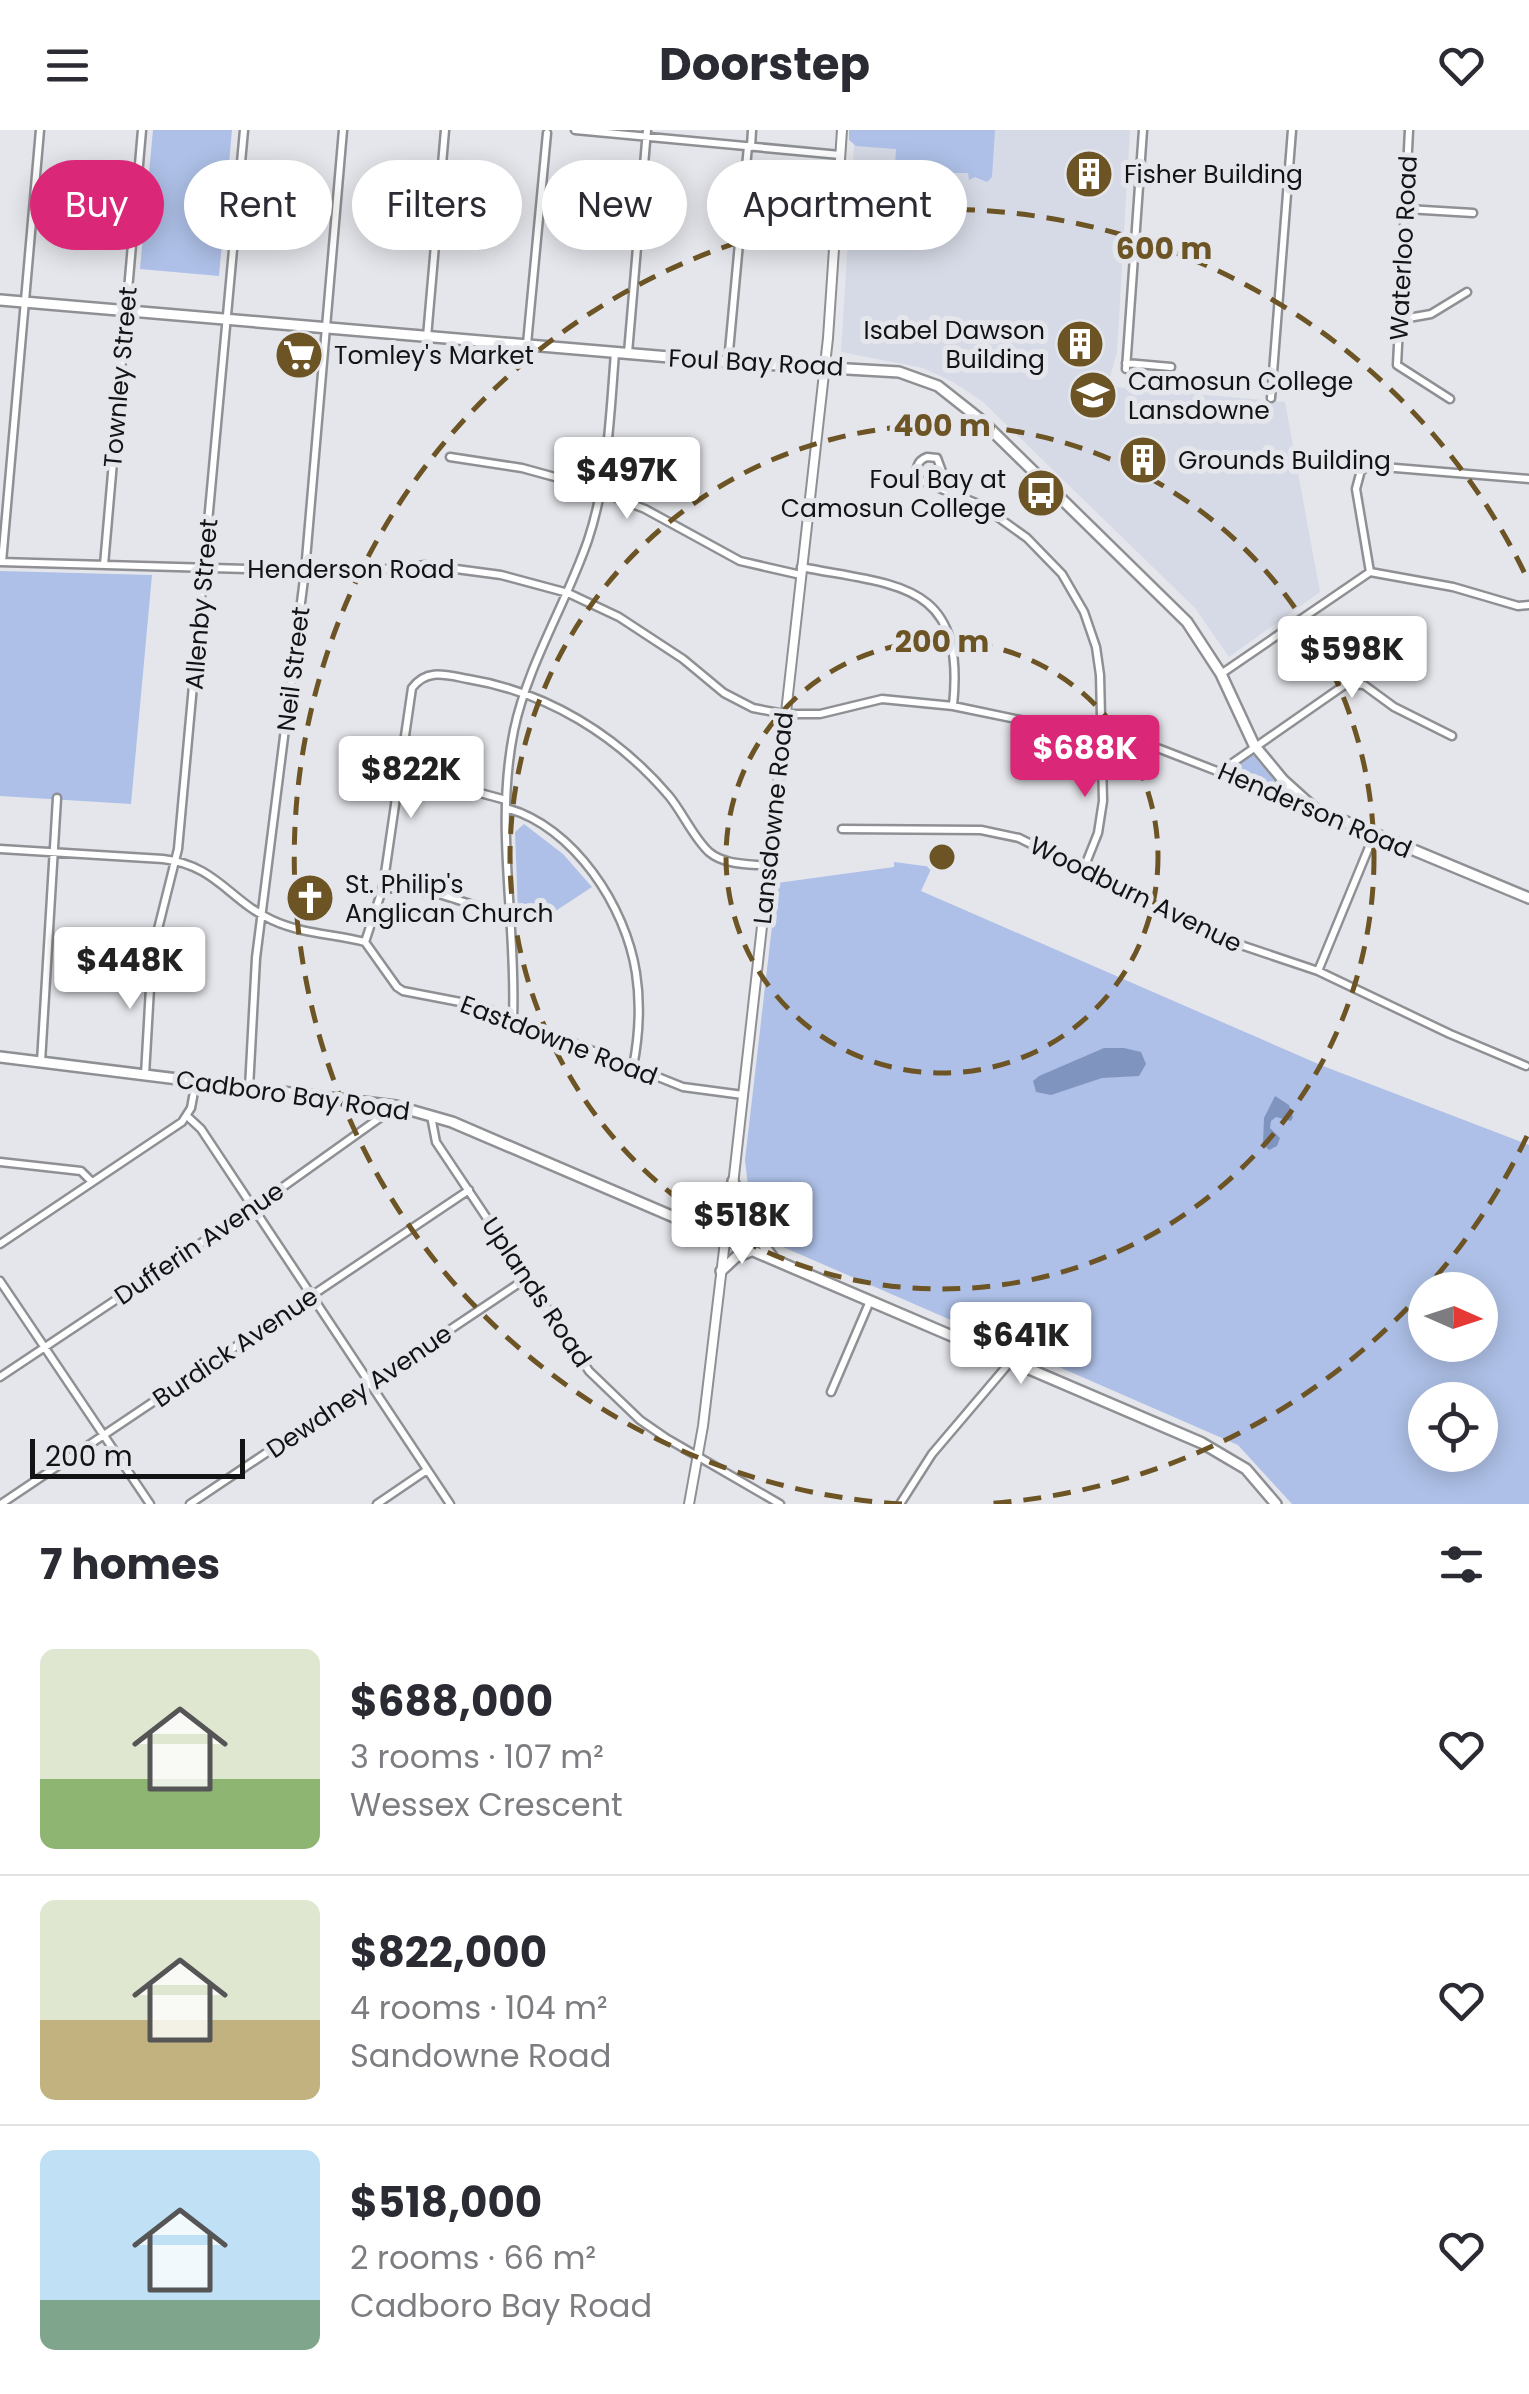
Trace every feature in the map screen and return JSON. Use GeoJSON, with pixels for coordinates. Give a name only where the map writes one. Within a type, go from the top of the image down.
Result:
{"type":"FeatureCollection","features":[{"type":"Feature","properties":{"kind":"main road","name":"Foul Bay Road"},"geometry":{"type":"LineString","coordinates":[[0,300],[615,353],[899,372],[928,382],[953,396],[1021,458],[1187,622],[1221,674],[1254,746],[1315,809]]}},
{"type":"Feature","properties":{"kind":"main road","name":"Henderson Road"},"geometry":{"type":"LineString","coordinates":[[1315,809],[1529,898]]}},
{"type":"Feature","properties":{"kind":"main road","name":"Cadboro Bay Road"},"geometry":{"type":"LineString","coordinates":[[0,1057],[396,1106],[431,1114],[1218,1451],[1246,1469],[1276,1504]]}},
{"type":"Feature","properties":{"kind":"main road"},"geometry":{"type":"LineString","coordinates":[[734,1181],[751,1228],[774,1260]]}},
{"type":"Feature","properties":{"kind":"main road"},"geometry":{"type":"LineString","coordinates":[[699,1227],[721,1219],[730,1198]]}},
{"type":"Feature","properties":{"kind":"main road"},"geometry":{"type":"LineString","coordinates":[[721,1271],[736,1257],[753,1251]]}},
{"type":"Feature","properties":{"kind":"street"},"geometry":{"type":"LineString","coordinates":[[1,562],[40,130]]}},
{"type":"Feature","properties":{"kind":"street","name":"Townley Street"},"geometry":{"type":"LineString","coordinates":[[104,565],[142,130]]}},
{"type":"Feature","properties":{"kind":"street","name":"Allenby Street"},"geometry":{"type":"LineString","coordinates":[[144,1075],[152,952],[177,860],[244,130]]}},
{"type":"Feature","properties":{"kind":"street","name":"Neil Street"},"geometry":{"type":"LineString","coordinates":[[249,1088],[261,914],[305,571],[343,130]]}},
{"type":"Feature","properties":{"kind":"street"},"geometry":{"type":"LineString","coordinates":[[427,337],[445,130]]}},
{"type":"Feature","properties":{"kind":"street"},"geometry":{"type":"LineString","coordinates":[[575,130],[646,133],[840,154]]}},
{"type":"Feature","properties":{"kind":"street"},"geometry":{"type":"LineString","coordinates":[[728,362],[752,130]]}},
{"type":"Feature","properties":{"kind":"street","name":"Lansdowne Road"},"geometry":{"type":"LineString","coordinates":[[689,1504],[734,1181],[824,366],[842,130]]}},
{"type":"Feature","properties":{"kind":"street"},"geometry":{"type":"LineString","coordinates":[[1143,130],[1126,366],[1172,367]]}},
{"type":"Feature","properties":{"kind":"street"},"geometry":{"type":"LineString","coordinates":[[1271,398],[1292,130]]}},
{"type":"Feature","properties":{"kind":"street","name":"Waterloo Road"},"geometry":{"type":"LineString","coordinates":[[1409,130],[1397,366],[1450,399]]}},
{"type":"Feature","properties":{"kind":"street"},"geometry":{"type":"LineString","coordinates":[[527,344],[547,131]]}},
{"type":"Feature","properties":{"kind":"street"},"geometry":{"type":"LineString","coordinates":[[628,354],[646,133]]}},
{"type":"Feature","properties":{"kind":"street"},"geometry":{"type":"LineString","coordinates":[[1407,209],[1473,213]]}},
{"type":"Feature","properties":{"kind":"street"},"geometry":{"type":"LineString","coordinates":[[1397,320],[1431,314],[1468,292]]}},
{"type":"Feature","properties":{"kind":"street"},"geometry":{"type":"LineString","coordinates":[[513,1018],[506,804],[514,732],[523,694],[590,535],[600,491],[615,353]]}},
{"type":"Feature","properties":{"kind":"street"},"geometry":{"type":"LineString","coordinates":[[450,457],[522,468],[600,491],[674,523],[740,561],[905,588],[931,606],[953,643],[953,706]]}},
{"type":"Feature","properties":{"kind":"street"},"geometry":{"type":"LineString","coordinates":[[949,490],[940,462],[924,458],[916,468],[919,480],[981,505],[1027,538],[1062,574],[1078,600],[1096,647],[1102,817],[1084,868]]}},
{"type":"Feature","properties":{"kind":"street"},"geometry":{"type":"LineString","coordinates":[[1370,572],[1356,489],[1361,470],[1382,467],[1529,479]]}},
{"type":"Feature","properties":{"kind":"street","name":"Henderson Road"},"geometry":{"type":"LineString","coordinates":[[1,562],[358,572],[426,565],[502,575],[568,593],[648,634],[733,699],[752,708],[784,714],[820,714],[882,699],[953,706],[1160,749],[1315,809]]}},
{"type":"Feature","properties":{"kind":"street"},"geometry":{"type":"LineString","coordinates":[[1221,674],[1370,572],[1453,587],[1518,606],[1529,605]]}},
{"type":"Feature","properties":{"kind":"street"},"geometry":{"type":"LineString","coordinates":[[0,848],[177,860],[226,885],[261,914],[300,930],[365,942],[384,887],[412,688],[424,676],[440,674],[499,685],[581,720],[616,744],[654,780],[713,855],[768,866]]}},
{"type":"Feature","properties":{"kind":"street"},"geometry":{"type":"LineString","coordinates":[[1221,771],[1338,686],[1355,683],[1452,736]]}},
{"type":"Feature","properties":{"kind":"street"},"geometry":{"type":"LineString","coordinates":[[398,780],[458,787],[506,804],[571,849],[626,932],[636,972],[639,1024],[632,1067]]}},
{"type":"Feature","properties":{"kind":"street"},"geometry":{"type":"LineString","coordinates":[[41,1062],[57,798]]}},
{"type":"Feature","properties":{"kind":"street","name":"Woodburn Avenue"},"geometry":{"type":"LineString","coordinates":[[842,829],[960,829],[1002,833],[1037,844],[1220,938],[1318,971],[1526,1066]]}},
{"type":"Feature","properties":{"kind":"street"},"geometry":{"type":"LineString","coordinates":[[1318,971],[1374,835]]}},
{"type":"Feature","properties":{"kind":"street"},"geometry":{"type":"LineString","coordinates":[[384,887],[440,894],[508,916]]}},
{"type":"Feature","properties":{"kind":"street","name":"Eastdowne Road"},"geometry":{"type":"LineString","coordinates":[[365,942],[403,991],[466,1002],[513,1018],[683,1087],[743,1095]]}},
{"type":"Feature","properties":{"kind":"street"},"geometry":{"type":"LineString","coordinates":[[0,1244],[187,1116],[196,1082]]}},
{"type":"Feature","properties":{"kind":"street","name":"Dufferin Avenue"},"geometry":{"type":"LineString","coordinates":[[0,1377],[252,1209],[396,1106]]}},
{"type":"Feature","properties":{"kind":"street","name":"Uplands Road"},"geometry":{"type":"LineString","coordinates":[[431,1114],[436,1142],[589,1371],[653,1429],[780,1504]]}},
{"type":"Feature","properties":{"kind":"street"},"geometry":{"type":"LineString","coordinates":[[187,1116],[201,1129],[450,1504]]}},
{"type":"Feature","properties":{"kind":"street"},"geometry":{"type":"LineString","coordinates":[[0,1162],[81,1172],[92,1182]]}},
{"type":"Feature","properties":{"kind":"street","name":"Burdick Avenue"},"geometry":{"type":"LineString","coordinates":[[0,1504],[468,1190]]}},
{"type":"Feature","properties":{"kind":"street","name":"Dewdney Avenue"},"geometry":{"type":"LineString","coordinates":[[190,1504],[527,1278]]}},
{"type":"Feature","properties":{"kind":"street"},"geometry":{"type":"LineString","coordinates":[[0,1281],[150,1504]]}},
{"type":"Feature","properties":{"kind":"street"},"geometry":{"type":"LineString","coordinates":[[831,1392],[870,1300]]}},
{"type":"Feature","properties":{"kind":"street"},"geometry":{"type":"LineString","coordinates":[[900,1504],[932,1454],[1010,1361]]}},
{"type":"Feature","properties":{"kind":"street"},"geometry":{"type":"LineString","coordinates":[[377,1504],[427,1470]]}},
{"type":"Feature","properties":{"kind":"shaded area"},"geometry":{"type":"Polygon","coordinates":[[[153,130],[232,130],[229,160],[184,160],[184,250],[221,250],[219,276],[140,269],[142,250],[164,250],[164,160],[150,160],[153,130]]]}},
{"type":"Feature","properties":{"kind":"shaded area"},"geometry":{"type":"Polygon","coordinates":[[[849,130],[995,130],[992,177],[987,182],[975,177],[969,180],[967,160],[895,160],[896,149],[856,146],[849,140],[849,130]]]}},
{"type":"Feature","properties":{"kind":"shaded area","name":"Camosun College Lansdowne"},"geometry":{"type":"Polygon","coordinates":[[[855,130],[1130,130],[1117,352],[1110,377],[1116,387],[1285,402],[1320,592],[1229,657],[1195,608],[982,401],[923,368],[841,352],[847,250],[967,250],[967,160],[853,160],[855,130]]]}},
{"type":"Feature","properties":{"kind":"shaded area"},"geometry":{"type":"Polygon","coordinates":[[[0,571],[152,575],[131,804],[0,796],[0,571]]]}},
{"type":"Feature","properties":{"kind":"shaded area"},"geometry":{"type":"Polygon","coordinates":[[[1252,754],[1280,790],[1233,772],[1232,767],[1252,754]]]}},
{"type":"Feature","properties":{"kind":"shaded area"},"geometry":{"type":"Polygon","coordinates":[[[524,824],[563,854],[592,887],[557,910],[518,913],[515,832],[524,824]]]}},
{"type":"Feature","properties":{"kind":"shaded area"},"geometry":{"type":"Polygon","coordinates":[[[894,862],[932,867],[921,891],[1323,1066],[1529,1145],[1529,1504],[1292,1504],[1238,1445],[774,1243],[751,1212],[745,1160],[777,883],[894,867],[894,862]]]}},
{"type":"Feature","properties":{"kind":"shaded area"},"geometry":{"type":"Polygon","coordinates":[[[1104,1048],[1141,1052],[1146,1064],[1139,1076],[1102,1078],[1051,1095],[1036,1092],[1033,1081],[1039,1076],[1104,1048]]]}},
{"type":"Feature","properties":{"kind":"shaded area"},"geometry":{"type":"Polygon","coordinates":[[[1275,1096],[1289,1105],[1293,1117],[1291,1121],[1276,1117],[1271,1121],[1270,1128],[1280,1138],[1277,1146],[1269,1150],[1263,1144],[1264,1118],[1275,1096]]]}},
{"type":"Feature","properties":{"kind":"place","name":"Fisher Building"},"geometry":{"type":"Point","coordinates":[1089,174]}},
{"type":"Feature","properties":{"kind":"place","name":"Isabel Dawson Building"},"geometry":{"type":"Point","coordinates":[1080,344]}},
{"type":"Feature","properties":{"kind":"place","name":"Tomley's Market"},"geometry":{"type":"Point","coordinates":[299,355]}},
{"type":"Feature","properties":{"kind":"place","name":"Camosun College Lansdowne"},"geometry":{"type":"Point","coordinates":[1093,395]}},
{"type":"Feature","properties":{"kind":"place","name":"Grounds Building"},"geometry":{"type":"Point","coordinates":[1143,460]}},
{"type":"Feature","properties":{"kind":"place","name":"Foul Bay at Camosun College"},"geometry":{"type":"Point","coordinates":[1041,493]}},
{"type":"Feature","properties":{"kind":"place","name":"St. Philip's Anglican Church"},"geometry":{"type":"Point","coordinates":[310,898]}}]}
